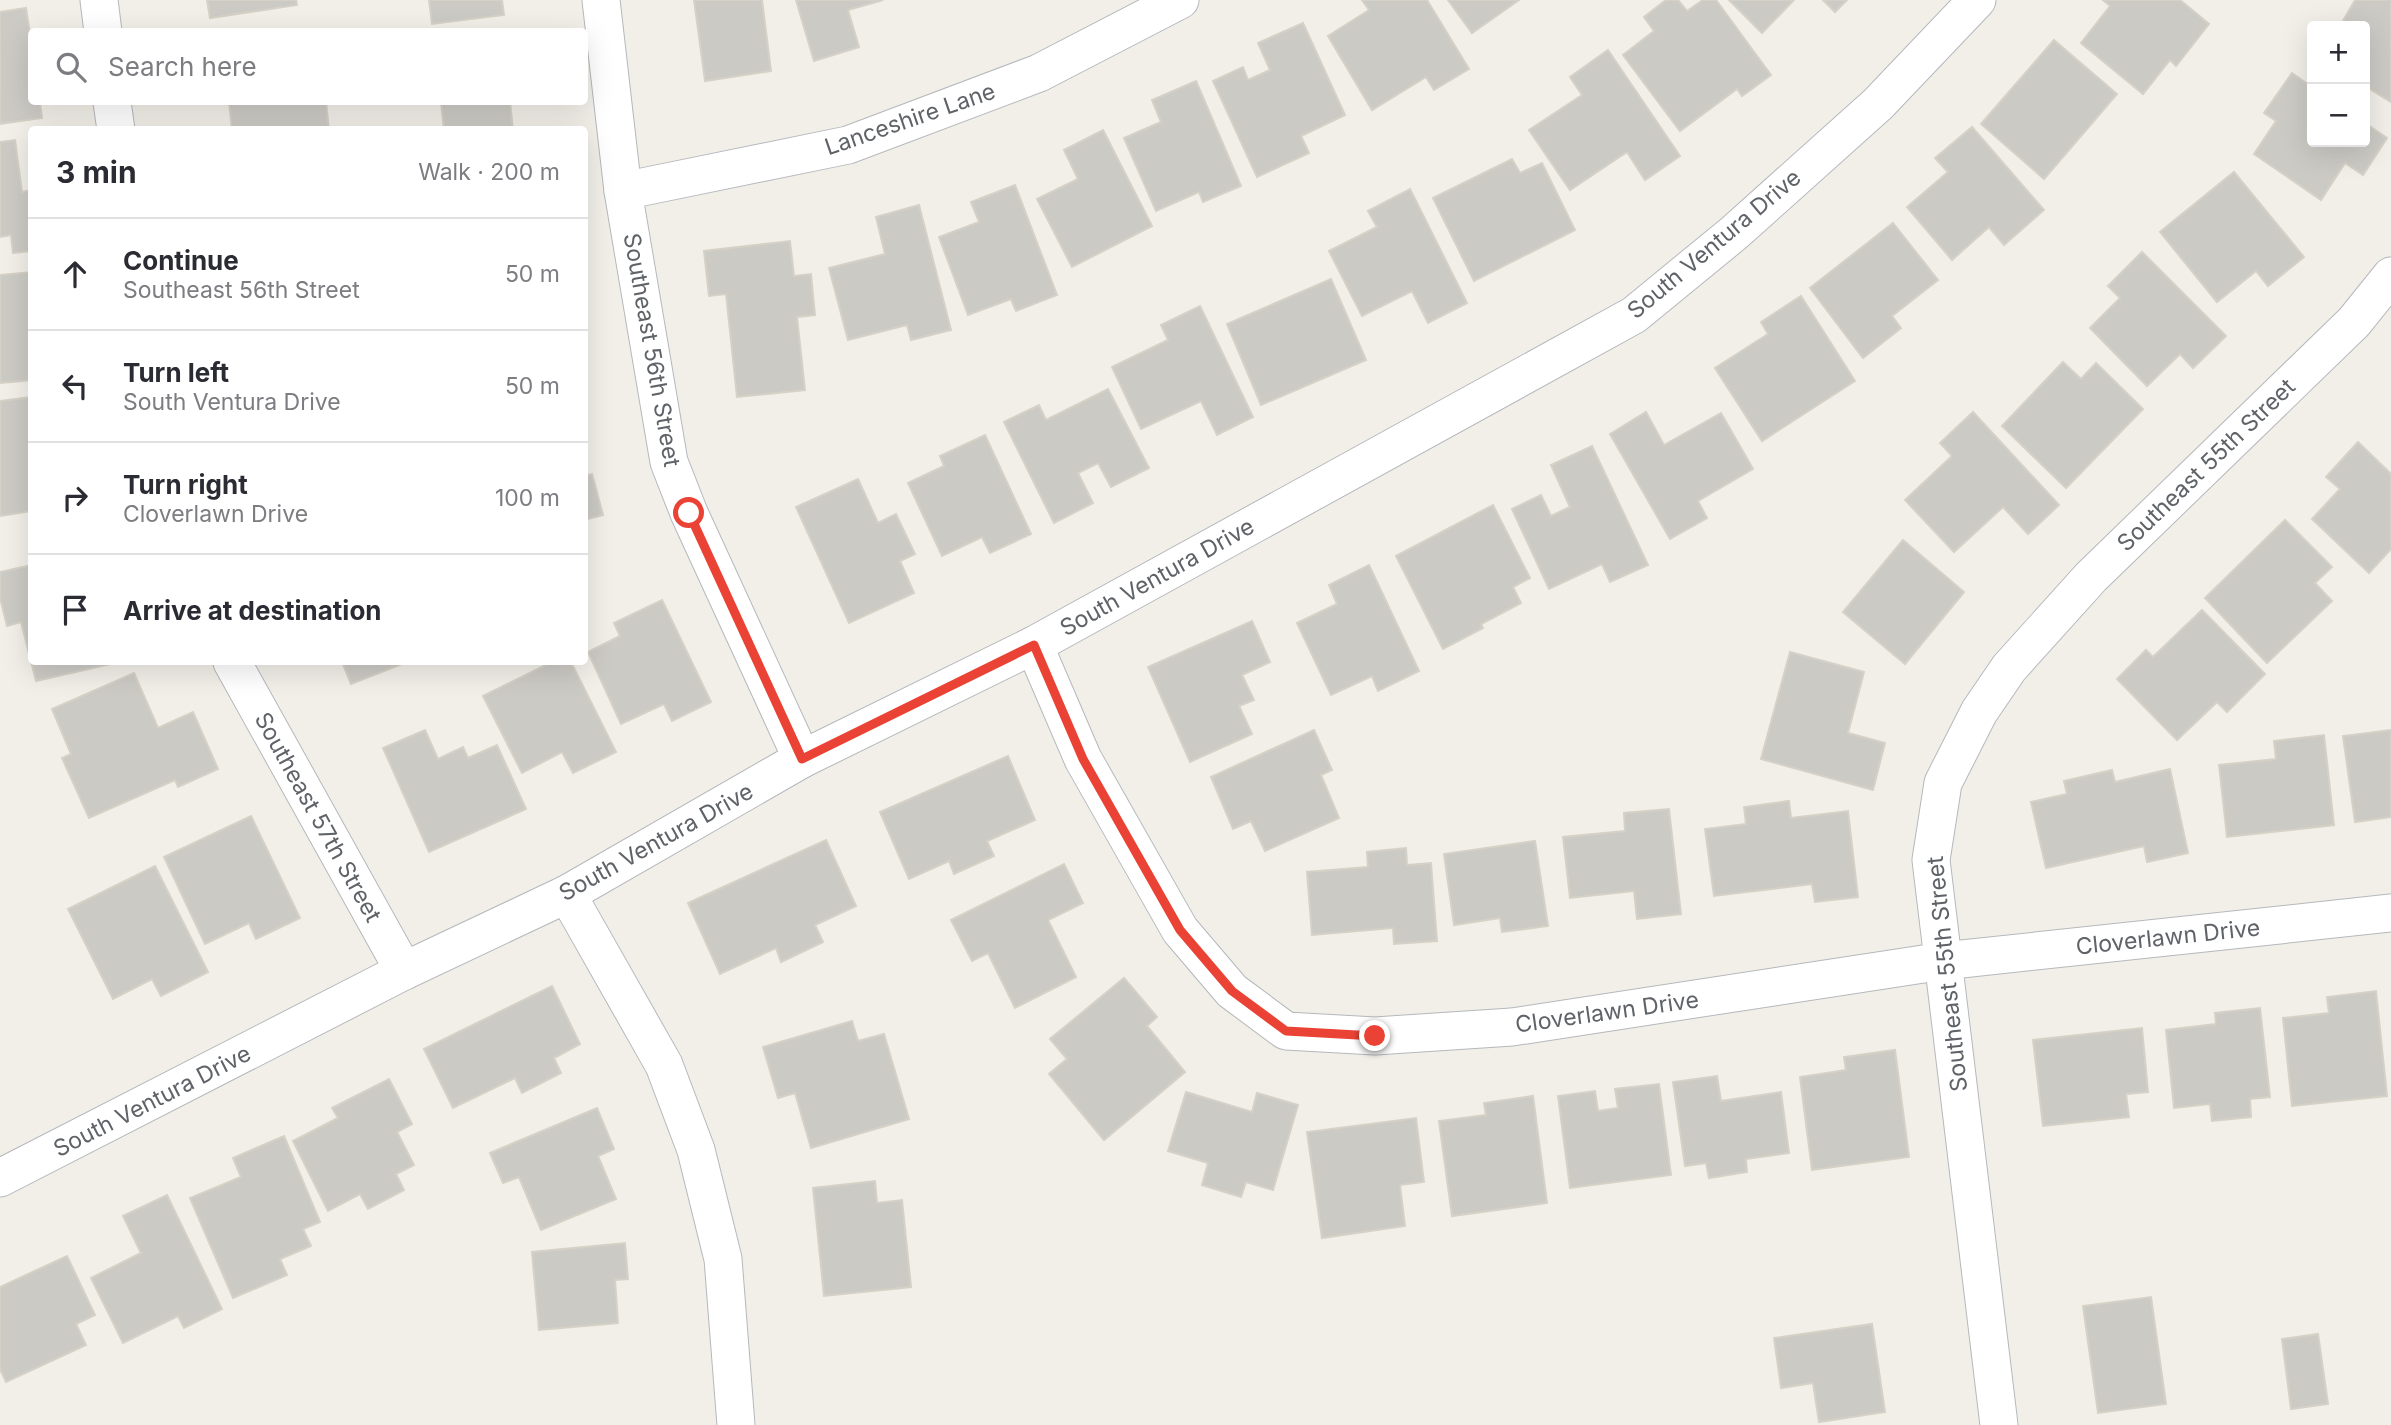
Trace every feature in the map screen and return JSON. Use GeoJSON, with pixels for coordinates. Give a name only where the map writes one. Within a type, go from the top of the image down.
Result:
{"type":"FeatureCollection","features":[{"type":"Feature","properties":{"kind":"street"},"geometry":{"type":"LineString","coordinates":[[99,0],[102,28]]}},
{"type":"Feature","properties":{"kind":"street","name":"Southeast 56th Street"},"geometry":{"type":"LineString","coordinates":[[601,0],[623,191],[669,462],[689,513],[802,759]]}},
{"type":"Feature","properties":{"kind":"street","name":"Lanceshire Lane"},"geometry":{"type":"LineString","coordinates":[[623,191],[848,145],[1039,73],[1180,0]]}},
{"type":"Feature","properties":{"kind":"street","name":"South Ventura Drive"},"geometry":{"type":"LineString","coordinates":[[0,1178],[404,971],[567,894],[802,759],[1034,645],[1634,315],[1734,233],[1878,104],[1977,0]]}},
{"type":"Feature","properties":{"kind":"street"},"geometry":{"type":"LineString","coordinates":[[112,105],[115,126]]}},
{"type":"Feature","properties":{"kind":"street","name":"Southeast 55th Street"},"geometry":{"type":"LineString","coordinates":[[1998,1425],[1931,860],[1943,783],[1979,712],[2009,668],[2091,577],[2354,322],[2391,276]]}},
{"type":"Feature","properties":{"kind":"street","name":"Cloverlawn Drive"},"geometry":{"type":"LineString","coordinates":[[1034,645],[1083,759],[1180,930],[1232,991],[1286,1031],[1375,1036],[1512,1027],[1943,961],[2391,913]]}},
{"type":"Feature","properties":{"kind":"street","name":"Southeast 57th Street"},"geometry":{"type":"LineString","coordinates":[[234,665],[404,971]]}},
{"type":"Feature","properties":{"kind":"street"},"geometry":{"type":"LineString","coordinates":[[567,894],[664,1065],[696,1150],[723,1259],[736,1425]]}},
{"type":"Feature","properties":{"kind":"building"},"geometry":{"type":"Polygon","coordinates":[[[207,0],[296,0],[297,5],[210,18],[207,0]]]}},
{"type":"Feature","properties":{"kind":"building"},"geometry":{"type":"Polygon","coordinates":[[[429,0],[502,0],[504,15],[432,24],[429,0]]]}},
{"type":"Feature","properties":{"kind":"building"},"geometry":{"type":"Polygon","coordinates":[[[694,0],[762,0],[771,71],[705,81],[694,0]]]}},
{"type":"Feature","properties":{"kind":"building"},"geometry":{"type":"Polygon","coordinates":[[[796,0],[883,0],[848,10],[859,47],[814,61],[796,0]]]}},
{"type":"Feature","properties":{"kind":"building"},"geometry":{"type":"Polygon","coordinates":[[[1362,0],[1427,0],[1469,69],[1434,90],[1426,77],[1372,110],[1328,36],[1369,10],[1362,0]]]}},
{"type":"Feature","properties":{"kind":"building"},"geometry":{"type":"Polygon","coordinates":[[[1448,0],[1519,0],[1472,33],[1448,0]]]}},
{"type":"Feature","properties":{"kind":"building"},"geometry":{"type":"Polygon","coordinates":[[[1666,0],[1678,0],[1687,11],[1703,0],[1716,0],[1771,75],[1742,96],[1737,89],[1680,131],[1623,55],[1654,31],[1644,17],[1666,0]]]}},
{"type":"Feature","properties":{"kind":"building"},"geometry":{"type":"Polygon","coordinates":[[[1729,0],[1794,0],[1762,33],[1729,0]]]}},
{"type":"Feature","properties":{"kind":"building"},"geometry":{"type":"Polygon","coordinates":[[[1823,0],[1847,0],[1835,12],[1823,0]]]}},
{"type":"Feature","properties":{"kind":"building"},"geometry":{"type":"Polygon","coordinates":[[[2103,0],[2180,0],[2209,24],[2176,66],[2170,60],[2143,94],[2081,43],[2110,6],[2103,0]]]}},
{"type":"Feature","properties":{"kind":"building"},"geometry":{"type":"Polygon","coordinates":[[[2355,0],[2391,0],[2391,102],[2370,89],[2370,21],[2343,21],[2355,0]]]}},
{"type":"Feature","properties":{"kind":"building"},"geometry":{"type":"Polygon","coordinates":[[[26,8],[29,28],[28,105],[40,105],[42,118],[0,124],[0,12],[26,8]]]}},
{"type":"Feature","properties":{"kind":"building"},"geometry":{"type":"Polygon","coordinates":[[[1303,23],[1345,115],[1301,136],[1309,153],[1257,177],[1213,81],[1243,67],[1248,80],[1270,70],[1258,43],[1303,23]]]}},
{"type":"Feature","properties":{"kind":"building"},"geometry":{"type":"Polygon","coordinates":[[[2054,40],[2117,94],[2044,179],[1981,124],[2054,40]]]}},
{"type":"Feature","properties":{"kind":"building"},"geometry":{"type":"Polygon","coordinates":[[[1608,50],[1680,156],[1645,180],[1627,152],[1570,190],[1529,130],[1582,95],[1570,77],[1608,50]]]}},
{"type":"Feature","properties":{"kind":"building"},"geometry":{"type":"Polygon","coordinates":[[[2292,73],[2307,84],[2307,147],[2370,147],[2370,126],[2387,138],[2363,175],[2345,163],[2321,200],[2254,154],[2276,121],[2264,113],[2292,73]]]}},
{"type":"Feature","properties":{"kind":"building"},"geometry":{"type":"Polygon","coordinates":[[[1196,81],[1241,186],[1203,202],[1199,192],[1156,211],[1124,138],[1161,122],[1152,100],[1196,81]]]}},
{"type":"Feature","properties":{"kind":"building"},"geometry":{"type":"Polygon","coordinates":[[[229,105],[326,105],[329,126],[232,126],[229,105]]]}},
{"type":"Feature","properties":{"kind":"building"},"geometry":{"type":"Polygon","coordinates":[[[441,105],[510,105],[513,126],[444,126],[441,105]]]}},
{"type":"Feature","properties":{"kind":"building"},"geometry":{"type":"Polygon","coordinates":[[[1972,127],[2044,210],[2004,245],[1989,227],[1952,260],[1907,207],[1948,172],[1935,158],[1972,127]]]}},
{"type":"Feature","properties":{"kind":"building"},"geometry":{"type":"Polygon","coordinates":[[[1103,130],[1152,226],[1072,267],[1037,199],[1078,179],[1064,150],[1103,130]]]}},
{"type":"Feature","properties":{"kind":"building"},"geometry":{"type":"Polygon","coordinates":[[[15,140],[22,192],[28,191],[28,251],[13,253],[11,235],[0,237],[0,142],[15,140]]]}},
{"type":"Feature","properties":{"kind":"building"},"geometry":{"type":"Polygon","coordinates":[[[1512,159],[1520,173],[1542,163],[1575,230],[1474,281],[1433,198],[1512,159]]]}},
{"type":"Feature","properties":{"kind":"building"},"geometry":{"type":"Polygon","coordinates":[[[2234,172],[2304,257],[2268,286],[2256,271],[2217,302],[2160,232],[2234,172]]]}},
{"type":"Feature","properties":{"kind":"building"},"geometry":{"type":"Polygon","coordinates":[[[1015,185],[1057,295],[1016,311],[1011,299],[968,315],[939,237],[979,222],[971,202],[1015,185]]]}},
{"type":"Feature","properties":{"kind":"building"},"geometry":{"type":"Polygon","coordinates":[[[1410,189],[1467,303],[1428,323],[1412,291],[1362,316],[1329,251],[1377,227],[1368,211],[1410,189]]]}},
{"type":"Feature","properties":{"kind":"building"},"geometry":{"type":"Polygon","coordinates":[[[919,205],[951,330],[911,340],[907,325],[848,340],[829,268],[885,254],[876,217],[919,205]]]}},
{"type":"Feature","properties":{"kind":"building"},"geometry":{"type":"Polygon","coordinates":[[[1893,223],[1938,280],[1892,316],[1901,328],[1863,358],[1810,288],[1893,223]]]}},
{"type":"Feature","properties":{"kind":"building"},"geometry":{"type":"Polygon","coordinates":[[[790,241],[794,276],[811,274],[815,315],[797,317],[805,390],[737,397],[726,294],[709,296],[704,251],[790,241]]]}},
{"type":"Feature","properties":{"kind":"building"},"geometry":{"type":"Polygon","coordinates":[[[2142,252],[2226,336],[2193,368],[2180,354],[2147,386],[2090,328],[2120,298],[2108,286],[2142,252]]]}},
{"type":"Feature","properties":{"kind":"building"},"geometry":{"type":"Polygon","coordinates":[[[28,272],[28,380],[0,383],[0,275],[28,272]]]}},
{"type":"Feature","properties":{"kind":"building"},"geometry":{"type":"Polygon","coordinates":[[[1331,279],[1366,360],[1261,405],[1227,324],[1331,279]]]}},
{"type":"Feature","properties":{"kind":"building"},"geometry":{"type":"Polygon","coordinates":[[[1801,296],[1855,381],[1762,441],[1715,368],[1768,334],[1761,322],[1801,296]]]}},
{"type":"Feature","properties":{"kind":"building"},"geometry":{"type":"Polygon","coordinates":[[[1200,306],[1253,417],[1217,435],[1201,401],[1141,429],[1112,367],[1168,340],[1161,325],[1200,306]]]}},
{"type":"Feature","properties":{"kind":"building"},"geometry":{"type":"Polygon","coordinates":[[[2063,362],[2081,379],[2096,363],[2143,409],[2066,488],[2002,426],[2063,362]]]}},
{"type":"Feature","properties":{"kind":"building"},"geometry":{"type":"Polygon","coordinates":[[[1108,389],[1149,468],[1111,487],[1098,463],[1078,473],[1093,503],[1054,523],[1004,422],[1039,405],[1046,420],[1108,389]]]}},
{"type":"Feature","properties":{"kind":"building"},"geometry":{"type":"Polygon","coordinates":[[[28,398],[28,512],[0,516],[0,401],[28,398]]]}},
{"type":"Feature","properties":{"kind":"building"},"geometry":{"type":"Polygon","coordinates":[[[1646,412],[1664,445],[1721,413],[1753,469],[1698,501],[1707,518],[1670,539],[1610,434],[1646,412]]]}},
{"type":"Feature","properties":{"kind":"building"},"geometry":{"type":"Polygon","coordinates":[[[1973,412],[2059,505],[2028,534],[2003,507],[1954,552],[1905,500],[1952,456],[1940,443],[1973,412]]]}},
{"type":"Feature","properties":{"kind":"building"},"geometry":{"type":"Polygon","coordinates":[[[985,435],[1031,534],[990,553],[982,537],[942,556],[908,483],[944,466],[940,456],[985,435]]]}},
{"type":"Feature","properties":{"kind":"building"},"geometry":{"type":"Polygon","coordinates":[[[2358,442],[2391,474],[2391,549],[2369,573],[2312,519],[2340,489],[2326,477],[2358,442]]]}},
{"type":"Feature","properties":{"kind":"building"},"geometry":{"type":"Polygon","coordinates":[[[1592,446],[1648,565],[1610,582],[1602,564],[1549,589],[1512,509],[1541,495],[1551,516],[1570,507],[1551,465],[1592,446]]]}},
{"type":"Feature","properties":{"kind":"building"},"geometry":{"type":"Polygon","coordinates":[[[592,474],[603,515],[588,519],[588,475],[592,474]]]}},
{"type":"Feature","properties":{"kind":"building"},"geometry":{"type":"Polygon","coordinates":[[[858,479],[878,523],[896,514],[915,554],[900,561],[914,593],[849,623],[796,507],[858,479]]]}},
{"type":"Feature","properties":{"kind":"building"},"geometry":{"type":"Polygon","coordinates":[[[1493,505],[1530,578],[1513,587],[1521,603],[1481,624],[1483,628],[1443,649],[1396,556],[1493,505]]]}},
{"type":"Feature","properties":{"kind":"building"},"geometry":{"type":"Polygon","coordinates":[[[2285,520],[2332,567],[2315,583],[2332,601],[2267,663],[2205,598],[2285,520]]]}},
{"type":"Feature","properties":{"kind":"building"},"geometry":{"type":"Polygon","coordinates":[[[1903,540],[1964,592],[1905,664],[1843,612],[1903,540]]]}},
{"type":"Feature","properties":{"kind":"building"},"geometry":{"type":"Polygon","coordinates":[[[1369,565],[1419,671],[1378,691],[1372,676],[1331,695],[1297,623],[1337,604],[1329,585],[1369,565]]]}},
{"type":"Feature","properties":{"kind":"building"},"geometry":{"type":"Polygon","coordinates":[[[28,566],[28,650],[21,622],[7,626],[0,598],[0,572],[28,566]]]}},
{"type":"Feature","properties":{"kind":"building"},"geometry":{"type":"Polygon","coordinates":[[[662,600],[711,702],[672,721],[664,704],[621,724],[588,652],[620,636],[614,623],[662,600]]]}},
{"type":"Feature","properties":{"kind":"building"},"geometry":{"type":"Polygon","coordinates":[[[2202,610],[2265,674],[2227,712],[2217,702],[2177,740],[2117,679],[2146,650],[2153,657],[2202,610]]]}},
{"type":"Feature","properties":{"kind":"building"},"geometry":{"type":"Polygon","coordinates":[[[1252,621],[1270,662],[1242,675],[1254,700],[1239,706],[1252,734],[1190,762],[1148,667],[1252,621]]]}},
{"type":"Feature","properties":{"kind":"building"},"geometry":{"type":"Polygon","coordinates":[[[1790,652],[1864,672],[1848,733],[1885,743],[1873,790],[1761,759],[1790,652]]]}},
{"type":"Feature","properties":{"kind":"building"},"geometry":{"type":"Polygon","coordinates":[[[32,665],[106,665],[36,681],[32,665]]]}},
{"type":"Feature","properties":{"kind":"building"},"geometry":{"type":"Polygon","coordinates":[[[343,665],[399,665],[351,684],[343,665]]]}},
{"type":"Feature","properties":{"kind":"building"},"geometry":{"type":"Polygon","coordinates":[[[546,665],[572,665],[616,752],[573,773],[562,752],[522,773],[483,696],[546,665]]]}},
{"type":"Feature","properties":{"kind":"building"},"geometry":{"type":"Polygon","coordinates":[[[134,673],[158,728],[193,712],[218,769],[178,787],[175,780],[89,818],[62,758],[71,754],[52,709],[134,673]]]}},
{"type":"Feature","properties":{"kind":"building"},"geometry":{"type":"Polygon","coordinates":[[[425,730],[438,759],[463,747],[468,758],[497,745],[526,809],[429,852],[383,748],[425,730]]]}},
{"type":"Feature","properties":{"kind":"building"},"geometry":{"type":"Polygon","coordinates":[[[1314,730],[1332,770],[1321,775],[1339,818],[1265,851],[1251,821],[1233,829],[1211,777],[1314,730]]]}},
{"type":"Feature","properties":{"kind":"building"},"geometry":{"type":"Polygon","coordinates":[[[2391,730],[2391,817],[2355,822],[2343,736],[2391,730]]]}},
{"type":"Feature","properties":{"kind":"building"},"geometry":{"type":"Polygon","coordinates":[[[2324,735],[2334,825],[2227,837],[2219,765],[2276,759],[2274,741],[2324,735]]]}},
{"type":"Feature","properties":{"kind":"building"},"geometry":{"type":"Polygon","coordinates":[[[1008,756],[1035,820],[987,841],[994,856],[954,874],[949,861],[909,879],[880,812],[1008,756]]]}},
{"type":"Feature","properties":{"kind":"building"},"geometry":{"type":"Polygon","coordinates":[[[2170,769],[2188,853],[2147,862],[2144,846],[2046,868],[2031,802],[2067,794],[2064,781],[2112,770],[2115,782],[2170,769]]]}},
{"type":"Feature","properties":{"kind":"building"},"geometry":{"type":"Polygon","coordinates":[[[1789,801],[1791,818],[1848,811],[1858,897],[1815,902],[1812,884],[1714,896],[1705,829],[1746,824],[1744,807],[1789,801]]]}},
{"type":"Feature","properties":{"kind":"building"},"geometry":{"type":"Polygon","coordinates":[[[1669,809],[1681,914],[1637,919],[1634,891],[1570,898],[1563,837],[1625,831],[1624,813],[1669,809]]]}},
{"type":"Feature","properties":{"kind":"building"},"geometry":{"type":"Polygon","coordinates":[[[251,816],[300,918],[256,939],[249,923],[205,944],[164,857],[251,816]]]}},
{"type":"Feature","properties":{"kind":"building"},"geometry":{"type":"Polygon","coordinates":[[[826,840],[856,906],[815,925],[823,942],[781,962],[776,948],[720,974],[688,903],[826,840]]]}},
{"type":"Feature","properties":{"kind":"building"},"geometry":{"type":"Polygon","coordinates":[[[1535,841],[1548,926],[1502,932],[1500,918],[1454,925],[1444,854],[1535,841]]]}},
{"type":"Feature","properties":{"kind":"building"},"geometry":{"type":"Polygon","coordinates":[[[1406,848],[1407,865],[1431,863],[1437,941],[1394,944],[1393,928],[1312,935],[1307,872],[1368,867],[1367,852],[1406,848]]]}},
{"type":"Feature","properties":{"kind":"building"},"geometry":{"type":"Polygon","coordinates":[[[1064,864],[1083,903],[1048,920],[1076,977],[1015,1008],[988,953],[972,961],[951,920],[1064,864]]]}},
{"type":"Feature","properties":{"kind":"building"},"geometry":{"type":"Polygon","coordinates":[[[155,866],[208,972],[161,996],[152,979],[113,999],[68,909],[155,866]]]}},
{"type":"Feature","properties":{"kind":"building"},"geometry":{"type":"Polygon","coordinates":[[[1124,978],[1157,1017],[1147,1026],[1185,1072],[1104,1140],[1049,1074],[1067,1059],[1050,1039],[1124,978]]]}},
{"type":"Feature","properties":{"kind":"building"},"geometry":{"type":"Polygon","coordinates":[[[552,986],[580,1044],[554,1058],[561,1073],[522,1093],[515,1078],[453,1108],[424,1049],[552,986]]]}},
{"type":"Feature","properties":{"kind":"building"},"geometry":{"type":"Polygon","coordinates":[[[2376,991],[2387,1096],[2292,1106],[2283,1018],[2329,1013],[2327,997],[2376,991]]]}},
{"type":"Feature","properties":{"kind":"building"},"geometry":{"type":"Polygon","coordinates":[[[2260,1008],[2270,1097],[2250,1099],[2251,1117],[2212,1121],[2210,1104],[2174,1108],[2166,1030],[2216,1024],[2215,1013],[2260,1008]]]}},
{"type":"Feature","properties":{"kind":"building"},"geometry":{"type":"Polygon","coordinates":[[[852,1021],[858,1041],[884,1034],[909,1119],[811,1148],[795,1093],[778,1098],[763,1047],[852,1021]]]}},
{"type":"Feature","properties":{"kind":"building"},"geometry":{"type":"Polygon","coordinates":[[[2142,1028],[2148,1092],[2126,1094],[2129,1117],[2043,1126],[2033,1040],[2142,1028]]]}},
{"type":"Feature","properties":{"kind":"building"},"geometry":{"type":"Polygon","coordinates":[[[1895,1050],[1909,1157],[1812,1170],[1800,1077],[1846,1070],[1844,1057],[1895,1050]]]}},
{"type":"Feature","properties":{"kind":"building"},"geometry":{"type":"Polygon","coordinates":[[[1717,1076],[1721,1101],[1781,1092],[1789,1153],[1746,1159],[1747,1172],[1709,1178],[1706,1163],[1685,1166],[1673,1082],[1717,1076]]]}},
{"type":"Feature","properties":{"kind":"building"},"geometry":{"type":"Polygon","coordinates":[[[389,1079],[412,1124],[397,1132],[414,1165],[396,1174],[404,1190],[368,1209],[360,1194],[328,1211],[293,1141],[338,1118],[332,1108],[389,1079]]]}},
{"type":"Feature","properties":{"kind":"building"},"geometry":{"type":"Polygon","coordinates":[[[1659,1084],[1671,1175],[1570,1188],[1558,1096],[1595,1091],[1598,1111],[1618,1108],[1615,1089],[1659,1084]]]}},
{"type":"Feature","properties":{"kind":"building"},"geometry":{"type":"Polygon","coordinates":[[[1186,1092],[1252,1112],[1257,1093],[1298,1105],[1273,1190],[1246,1182],[1241,1197],[1202,1185],[1208,1163],[1168,1151],[1186,1092]]]}},
{"type":"Feature","properties":{"kind":"building"},"geometry":{"type":"Polygon","coordinates":[[[1533,1096],[1547,1203],[1452,1216],[1439,1121],[1486,1115],[1484,1103],[1533,1096]]]}},
{"type":"Feature","properties":{"kind":"building"},"geometry":{"type":"Polygon","coordinates":[[[597,1108],[614,1149],[598,1156],[616,1199],[541,1230],[519,1177],[503,1183],[490,1153],[597,1108]]]}},
{"type":"Feature","properties":{"kind":"building"},"geometry":{"type":"Polygon","coordinates":[[[1416,1118],[1424,1182],[1400,1185],[1405,1226],[1322,1238],[1307,1132],[1416,1118]]]}},
{"type":"Feature","properties":{"kind":"building"},"geometry":{"type":"Polygon","coordinates":[[[284,1136],[320,1222],[303,1229],[311,1246],[280,1259],[287,1275],[233,1298],[190,1198],[241,1177],[233,1158],[284,1136]]]}},
{"type":"Feature","properties":{"kind":"building"},"geometry":{"type":"Polygon","coordinates":[[[875,1181],[877,1203],[902,1200],[911,1287],[824,1296],[813,1188],[875,1181]]]}},
{"type":"Feature","properties":{"kind":"building"},"geometry":{"type":"Polygon","coordinates":[[[167,1195],[222,1309],[184,1328],[178,1316],[123,1343],[91,1278],[141,1253],[123,1216],[167,1195]]]}},
{"type":"Feature","properties":{"kind":"building"},"geometry":{"type":"Polygon","coordinates":[[[625,1243],[628,1279],[615,1280],[618,1323],[539,1330],[532,1252],[625,1243]]]}},
{"type":"Feature","properties":{"kind":"building"},"geometry":{"type":"Polygon","coordinates":[[[67,1256],[95,1315],[76,1324],[86,1345],[6,1382],[0,1369],[0,1287],[67,1256]]]}},
{"type":"Feature","properties":{"kind":"building"},"geometry":{"type":"Polygon","coordinates":[[[2151,1297],[2166,1404],[2098,1413],[2083,1306],[2151,1297]]]}},
{"type":"Feature","properties":{"kind":"building"},"geometry":{"type":"Polygon","coordinates":[[[1872,1324],[1885,1412],[1819,1422],[1813,1383],[1781,1388],[1774,1338],[1872,1324]]]}},
{"type":"Feature","properties":{"kind":"building"},"geometry":{"type":"Polygon","coordinates":[[[2318,1334],[2328,1404],[2291,1409],[2282,1339],[2318,1334]]]}},
{"type":"Feature","properties":{"kind":"route"},"geometry":{"type":"LineString","coordinates":[[689,513],[802,759],[1034,645],[1083,759],[1180,930],[1232,991],[1286,1031],[1375,1036]]}}]}
